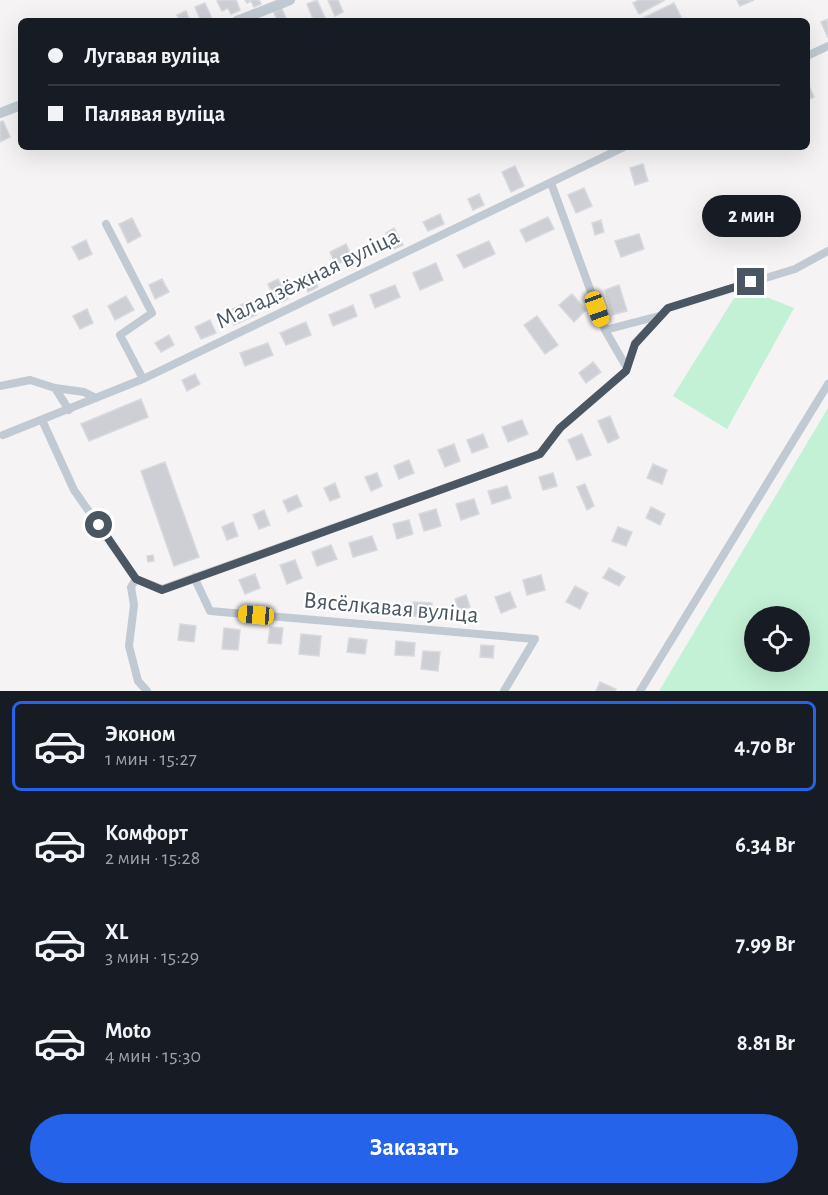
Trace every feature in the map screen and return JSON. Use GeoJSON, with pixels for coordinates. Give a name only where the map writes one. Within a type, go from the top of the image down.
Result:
{"type":"FeatureCollection","features":[{"type":"Feature","properties":{"kind":"street"},"geometry":{"type":"LineString","coordinates":[[245,18],[290,0]]}},
{"type":"Feature","properties":{"kind":"street"},"geometry":{"type":"LineString","coordinates":[[810,55],[828,46]]}},
{"type":"Feature","properties":{"kind":"street"},"geometry":{"type":"LineString","coordinates":[[0,114],[18,106]]}},
{"type":"Feature","properties":{"kind":"street","name":"Маладзёжная вуліца"},"geometry":{"type":"LineString","coordinates":[[3,435],[143,379],[618,150]]}},
{"type":"Feature","properties":{"kind":"street"},"geometry":{"type":"LineString","coordinates":[[551,183],[605,330],[627,368]]}},
{"type":"Feature","properties":{"kind":"street"},"geometry":{"type":"LineString","coordinates":[[106,224],[152,313],[120,335],[143,379]]}},
{"type":"Feature","properties":{"kind":"street"},"geometry":{"type":"LineString","coordinates":[[42,420],[74,490],[136,579],[162,590],[540,454],[560,428],[626,371],[635,344],[668,308],[795,269],[828,251]]}},
{"type":"Feature","properties":{"kind":"street"},"geometry":{"type":"LineString","coordinates":[[605,330],[660,316]]}},
{"type":"Feature","properties":{"kind":"street"},"geometry":{"type":"LineString","coordinates":[[0,386],[30,380],[55,388],[84,392],[96,398]]}},
{"type":"Feature","properties":{"kind":"street"},"geometry":{"type":"LineString","coordinates":[[640,691],[828,384]]}},
{"type":"Feature","properties":{"kind":"street"},"geometry":{"type":"LineString","coordinates":[[55,388],[69,410]]}},
{"type":"Feature","properties":{"kind":"street","name":"Вясёлкавая вуліца"},"geometry":{"type":"LineString","coordinates":[[194,577],[210,611],[535,639],[504,691]]}},
{"type":"Feature","properties":{"kind":"street"},"geometry":{"type":"LineString","coordinates":[[136,579],[131,587],[134,605],[129,646],[138,681],[147,691]]}},
{"type":"Feature","properties":{"kind":"green space"},"geometry":{"type":"Polygon","coordinates":[[[741,287],[794,308],[727,429],[673,396],[741,287]]]}},
{"type":"Feature","properties":{"kind":"green space"},"geometry":{"type":"Polygon","coordinates":[[[828,408],[828,691],[659,691],[828,408]]]}},
{"type":"Feature","properties":{"kind":"building"},"geometry":{"type":"Polygon","coordinates":[[[236,0],[240,10],[231,14],[228,8],[222,11],[217,1],[236,0]]]}},
{"type":"Feature","properties":{"kind":"building"},"geometry":{"type":"Polygon","coordinates":[[[245,0],[259,0],[261,4],[254,7],[251,1],[247,3],[245,0]]]}},
{"type":"Feature","properties":{"kind":"building"},"geometry":{"type":"Polygon","coordinates":[[[317,0],[325,18],[313,18],[307,4],[317,0]]]}},
{"type":"Feature","properties":{"kind":"building"},"geometry":{"type":"Polygon","coordinates":[[[328,0],[338,0],[343,12],[335,16],[328,0]]]}},
{"type":"Feature","properties":{"kind":"building"},"geometry":{"type":"Polygon","coordinates":[[[639,0],[665,0],[639,14],[633,3],[639,0]]]}},
{"type":"Feature","properties":{"kind":"building"},"geometry":{"type":"Polygon","coordinates":[[[737,0],[754,0],[740,6],[737,0]]]}},
{"type":"Feature","properties":{"kind":"building"},"geometry":{"type":"Polygon","coordinates":[[[205,3],[212,18],[200,18],[195,7],[205,3]]]}},
{"type":"Feature","properties":{"kind":"building"},"geometry":{"type":"Polygon","coordinates":[[[674,3],[682,18],[643,18],[674,3]]]}},
{"type":"Feature","properties":{"kind":"building"},"geometry":{"type":"Polygon","coordinates":[[[282,9],[286,18],[276,18],[274,12],[282,9]]]}},
{"type":"Feature","properties":{"kind":"building"},"geometry":{"type":"Polygon","coordinates":[[[186,11],[189,18],[178,18],[177,15],[186,11]]]}},
{"type":"Feature","properties":{"kind":"building"},"geometry":{"type":"Polygon","coordinates":[[[828,19],[828,38],[821,22],[828,19]]]}},
{"type":"Feature","properties":{"kind":"building"},"geometry":{"type":"Polygon","coordinates":[[[3,121],[10,137],[0,142],[0,122],[3,121]]]}},
{"type":"Feature","properties":{"kind":"building"},"geometry":{"type":"Polygon","coordinates":[[[643,164],[648,181],[635,185],[630,168],[643,164]]]}},
{"type":"Feature","properties":{"kind":"building"},"geometry":{"type":"Polygon","coordinates":[[[515,166],[524,186],[511,192],[502,172],[515,166]]]}},
{"type":"Feature","properties":{"kind":"building"},"geometry":{"type":"Polygon","coordinates":[[[584,188],[592,206],[576,213],[568,195],[584,188]]]}},
{"type":"Feature","properties":{"kind":"building"},"geometry":{"type":"Polygon","coordinates":[[[479,194],[484,205],[473,210],[468,199],[479,194]]]}},
{"type":"Feature","properties":{"kind":"building"},"geometry":{"type":"Polygon","coordinates":[[[440,214],[444,224],[428,231],[423,222],[440,214]]]}},
{"type":"Feature","properties":{"kind":"building"},"geometry":{"type":"Polygon","coordinates":[[[548,217],[554,229],[526,242],[520,230],[548,217]]]}},
{"type":"Feature","properties":{"kind":"building"},"geometry":{"type":"Polygon","coordinates":[[[132,218],[141,236],[128,243],[119,224],[132,218]]]}},
{"type":"Feature","properties":{"kind":"building"},"geometry":{"type":"Polygon","coordinates":[[[601,220],[604,232],[595,235],[592,223],[601,220]]]}},
{"type":"Feature","properties":{"kind":"building"},"geometry":{"type":"Polygon","coordinates":[[[394,228],[403,245],[394,249],[386,233],[394,228]]]}},
{"type":"Feature","properties":{"kind":"building"},"geometry":{"type":"Polygon","coordinates":[[[639,234],[644,249],[621,257],[615,241],[639,234]]]}},
{"type":"Feature","properties":{"kind":"building"},"geometry":{"type":"Polygon","coordinates":[[[86,240],[92,254],[79,260],[72,247],[86,240]]]}},
{"type":"Feature","properties":{"kind":"building"},"geometry":{"type":"Polygon","coordinates":[[[489,241],[495,254],[464,268],[457,255],[489,241]]]}},
{"type":"Feature","properties":{"kind":"building"},"geometry":{"type":"Polygon","coordinates":[[[346,244],[352,257],[336,265],[330,252],[346,244]]]}},
{"type":"Feature","properties":{"kind":"building"},"geometry":{"type":"Polygon","coordinates":[[[436,263],[443,280],[420,290],[413,273],[436,263]]]}},
{"type":"Feature","properties":{"kind":"building"},"geometry":{"type":"Polygon","coordinates":[[[310,271],[318,287],[308,292],[301,276],[310,271]]]}},
{"type":"Feature","properties":{"kind":"building"},"geometry":{"type":"Polygon","coordinates":[[[162,279],[169,292],[155,299],[149,285],[162,279]]]}},
{"type":"Feature","properties":{"kind":"building"},"geometry":{"type":"Polygon","coordinates":[[[278,279],[288,299],[277,304],[268,284],[278,279]]]}},
{"type":"Feature","properties":{"kind":"building"},"geometry":{"type":"Polygon","coordinates":[[[395,285],[400,297],[375,308],[370,295],[395,285]]]}},
{"type":"Feature","properties":{"kind":"building"},"geometry":{"type":"Polygon","coordinates":[[[619,285],[627,311],[612,315],[605,290],[619,285]]]}},
{"type":"Feature","properties":{"kind":"building"},"geometry":{"type":"Polygon","coordinates":[[[572,294],[586,310],[574,322],[559,305],[572,294]]]}},
{"type":"Feature","properties":{"kind":"building"},"geometry":{"type":"Polygon","coordinates":[[[126,296],[134,310],[115,320],[108,306],[126,296]]]}},
{"type":"Feature","properties":{"kind":"building"},"geometry":{"type":"Polygon","coordinates":[[[249,301],[256,315],[234,325],[228,311],[249,301]]]}},
{"type":"Feature","properties":{"kind":"building"},"geometry":{"type":"Polygon","coordinates":[[[353,305],[357,316],[333,326],[329,315],[353,305]]]}},
{"type":"Feature","properties":{"kind":"building"},"geometry":{"type":"Polygon","coordinates":[[[87,309],[93,323],[80,329],[73,316],[87,309]]]}},
{"type":"Feature","properties":{"kind":"building"},"geometry":{"type":"Polygon","coordinates":[[[537,316],[558,345],[545,354],[524,325],[537,316]]]}},
{"type":"Feature","properties":{"kind":"building"},"geometry":{"type":"Polygon","coordinates":[[[210,320],[216,333],[201,339],[195,327],[210,320]]]}},
{"type":"Feature","properties":{"kind":"building"},"geometry":{"type":"Polygon","coordinates":[[[306,322],[311,335],[286,345],[280,333],[306,322]]]}},
{"type":"Feature","properties":{"kind":"building"},"geometry":{"type":"Polygon","coordinates":[[[169,335],[174,345],[161,352],[155,343],[169,335]]]}},
{"type":"Feature","properties":{"kind":"building"},"geometry":{"type":"Polygon","coordinates":[[[268,343],[273,355],[245,366],[240,353],[268,343]]]}},
{"type":"Feature","properties":{"kind":"building"},"geometry":{"type":"Polygon","coordinates":[[[593,362],[601,372],[586,383],[579,373],[593,362]]]}},
{"type":"Feature","properties":{"kind":"building"},"geometry":{"type":"Polygon","coordinates":[[[195,374],[200,384],[187,391],[182,380],[195,374]]]}},
{"type":"Feature","properties":{"kind":"building"},"geometry":{"type":"Polygon","coordinates":[[[141,399],[148,417],[89,441],[81,424],[141,399]]]}},
{"type":"Feature","properties":{"kind":"building"},"geometry":{"type":"Polygon","coordinates":[[[610,416],[619,438],[608,443],[598,421],[610,416]]]}},
{"type":"Feature","properties":{"kind":"building"},"geometry":{"type":"Polygon","coordinates":[[[522,420],[528,434],[508,442],[502,427],[522,420]]]}},
{"type":"Feature","properties":{"kind":"building"},"geometry":{"type":"Polygon","coordinates":[[[483,434],[488,447],[472,453],[467,440],[483,434]]]}},
{"type":"Feature","properties":{"kind":"building"},"geometry":{"type":"Polygon","coordinates":[[[582,434],[591,455],[577,460],[568,440],[582,434]]]}},
{"type":"Feature","properties":{"kind":"building"},"geometry":{"type":"Polygon","coordinates":[[[454,444],[460,461],[445,467],[438,450],[454,444]]]}},
{"type":"Feature","properties":{"kind":"building"},"geometry":{"type":"Polygon","coordinates":[[[409,460],[414,473],[399,479],[394,466],[409,460]]]}},
{"type":"Feature","properties":{"kind":"building"},"geometry":{"type":"Polygon","coordinates":[[[165,462],[199,557],[174,566],[141,471],[165,462]]]}},
{"type":"Feature","properties":{"kind":"building"},"geometry":{"type":"Polygon","coordinates":[[[653,464],[667,470],[662,484],[647,478],[653,464]]]}},
{"type":"Feature","properties":{"kind":"building"},"geometry":{"type":"Polygon","coordinates":[[[377,473],[382,486],[371,491],[365,477],[377,473]]]}},
{"type":"Feature","properties":{"kind":"building"},"geometry":{"type":"Polygon","coordinates":[[[553,473],[557,486],[543,490],[539,477],[553,473]]]}},
{"type":"Feature","properties":{"kind":"building"},"geometry":{"type":"Polygon","coordinates":[[[335,483],[340,497],[330,501],[324,488],[335,483]]]}},
{"type":"Feature","properties":{"kind":"building"},"geometry":{"type":"Polygon","coordinates":[[[585,484],[594,506],[587,510],[577,487],[585,484]]]}},
{"type":"Feature","properties":{"kind":"building"},"geometry":{"type":"Polygon","coordinates":[[[507,486],[511,498],[492,504],[488,491],[507,486]]]}},
{"type":"Feature","properties":{"kind":"building"},"geometry":{"type":"Polygon","coordinates":[[[297,495],[302,506],[288,512],[283,501],[297,495]]]}},
{"type":"Feature","properties":{"kind":"building"},"geometry":{"type":"Polygon","coordinates":[[[474,499],[479,514],[461,520],[456,504],[474,499]]]}},
{"type":"Feature","properties":{"kind":"building"},"geometry":{"type":"Polygon","coordinates":[[[651,507],[665,514],[660,525],[646,518],[651,507]]]}},
{"type":"Feature","properties":{"kind":"building"},"geometry":{"type":"Polygon","coordinates":[[[436,509],[441,526],[424,531],[419,514],[436,509]]]}},
{"type":"Feature","properties":{"kind":"building"},"geometry":{"type":"Polygon","coordinates":[[[264,510],[270,525],[259,529],[253,515],[264,510]]]}},
{"type":"Feature","properties":{"kind":"building"},"geometry":{"type":"Polygon","coordinates":[[[409,520],[413,534],[397,539],[393,524],[409,520]]]}},
{"type":"Feature","properties":{"kind":"building"},"geometry":{"type":"Polygon","coordinates":[[[233,522],[238,536],[227,540],[222,527],[233,522]]]}},
{"type":"Feature","properties":{"kind":"building"},"geometry":{"type":"Polygon","coordinates":[[[618,527],[632,532],[626,546],[612,541],[618,527]]]}},
{"type":"Feature","properties":{"kind":"building"},"geometry":{"type":"Polygon","coordinates":[[[372,536],[377,550],[353,557],[349,543],[372,536]]]}},
{"type":"Feature","properties":{"kind":"building"},"geometry":{"type":"Polygon","coordinates":[[[331,545],[337,559],[317,566],[312,552],[331,545]]]}},
{"type":"Feature","properties":{"kind":"building"},"geometry":{"type":"Polygon","coordinates":[[[153,555],[154,561],[148,562],[147,556],[153,555]]]}},
{"type":"Feature","properties":{"kind":"building"},"geometry":{"type":"Polygon","coordinates":[[[295,560],[302,578],[287,584],[280,565],[295,560]]]}},
{"type":"Feature","properties":{"kind":"building"},"geometry":{"type":"Polygon","coordinates":[[[609,568],[625,577],[619,586],[603,578],[609,568]]]}},
{"type":"Feature","properties":{"kind":"building"},"geometry":{"type":"Polygon","coordinates":[[[255,574],[260,588],[245,594],[239,580],[255,574]]]}},
{"type":"Feature","properties":{"kind":"building"},"geometry":{"type":"Polygon","coordinates":[[[541,575],[545,590],[527,595],[523,580],[541,575]]]}},
{"type":"Feature","properties":{"kind":"building"},"geometry":{"type":"Polygon","coordinates":[[[575,586],[588,593],[580,609],[566,602],[575,586]]]}},
{"type":"Feature","properties":{"kind":"building"},"geometry":{"type":"Polygon","coordinates":[[[510,592],[516,607],[501,613],[495,597],[510,592]]]}},
{"type":"Feature","properties":{"kind":"building"},"geometry":{"type":"Polygon","coordinates":[[[466,595],[470,607],[459,611],[455,599],[466,595]]]}},
{"type":"Feature","properties":{"kind":"building"},"geometry":{"type":"Polygon","coordinates":[[[413,602],[432,603],[431,617],[412,616],[413,602]]]}},
{"type":"Feature","properties":{"kind":"building"},"geometry":{"type":"Polygon","coordinates":[[[180,624],[196,626],[194,642],[178,640],[180,624]]]}},
{"type":"Feature","properties":{"kind":"building"},"geometry":{"type":"Polygon","coordinates":[[[270,627],[283,628],[281,644],[268,643],[270,627]]]}},
{"type":"Feature","properties":{"kind":"building"},"geometry":{"type":"Polygon","coordinates":[[[224,628],[240,630],[238,650],[222,649],[224,628]]]}},
{"type":"Feature","properties":{"kind":"building"},"geometry":{"type":"Polygon","coordinates":[[[301,634],[321,636],[319,656],[299,654],[301,634]]]}},
{"type":"Feature","properties":{"kind":"building"},"geometry":{"type":"Polygon","coordinates":[[[349,638],[367,640],[365,654],[347,652],[349,638]]]}},
{"type":"Feature","properties":{"kind":"building"},"geometry":{"type":"Polygon","coordinates":[[[396,641],[415,643],[414,656],[395,655],[396,641]]]}},
{"type":"Feature","properties":{"kind":"building"},"geometry":{"type":"Polygon","coordinates":[[[481,645],[494,646],[493,658],[480,657],[481,645]]]}},
{"type":"Feature","properties":{"kind":"building"},"geometry":{"type":"Polygon","coordinates":[[[423,651],[440,652],[438,671],[421,669],[423,651]]]}},
{"type":"Feature","properties":{"kind":"building"},"geometry":{"type":"Polygon","coordinates":[[[600,682],[616,689],[615,691],[596,691],[600,682]]]}},
{"type":"Feature","properties":{"kind":"route"},"geometry":{"type":"LineString","coordinates":[[99,525],[136,579],[162,590],[540,454],[560,428],[626,371],[635,344],[668,308],[751,282]]}}]}
